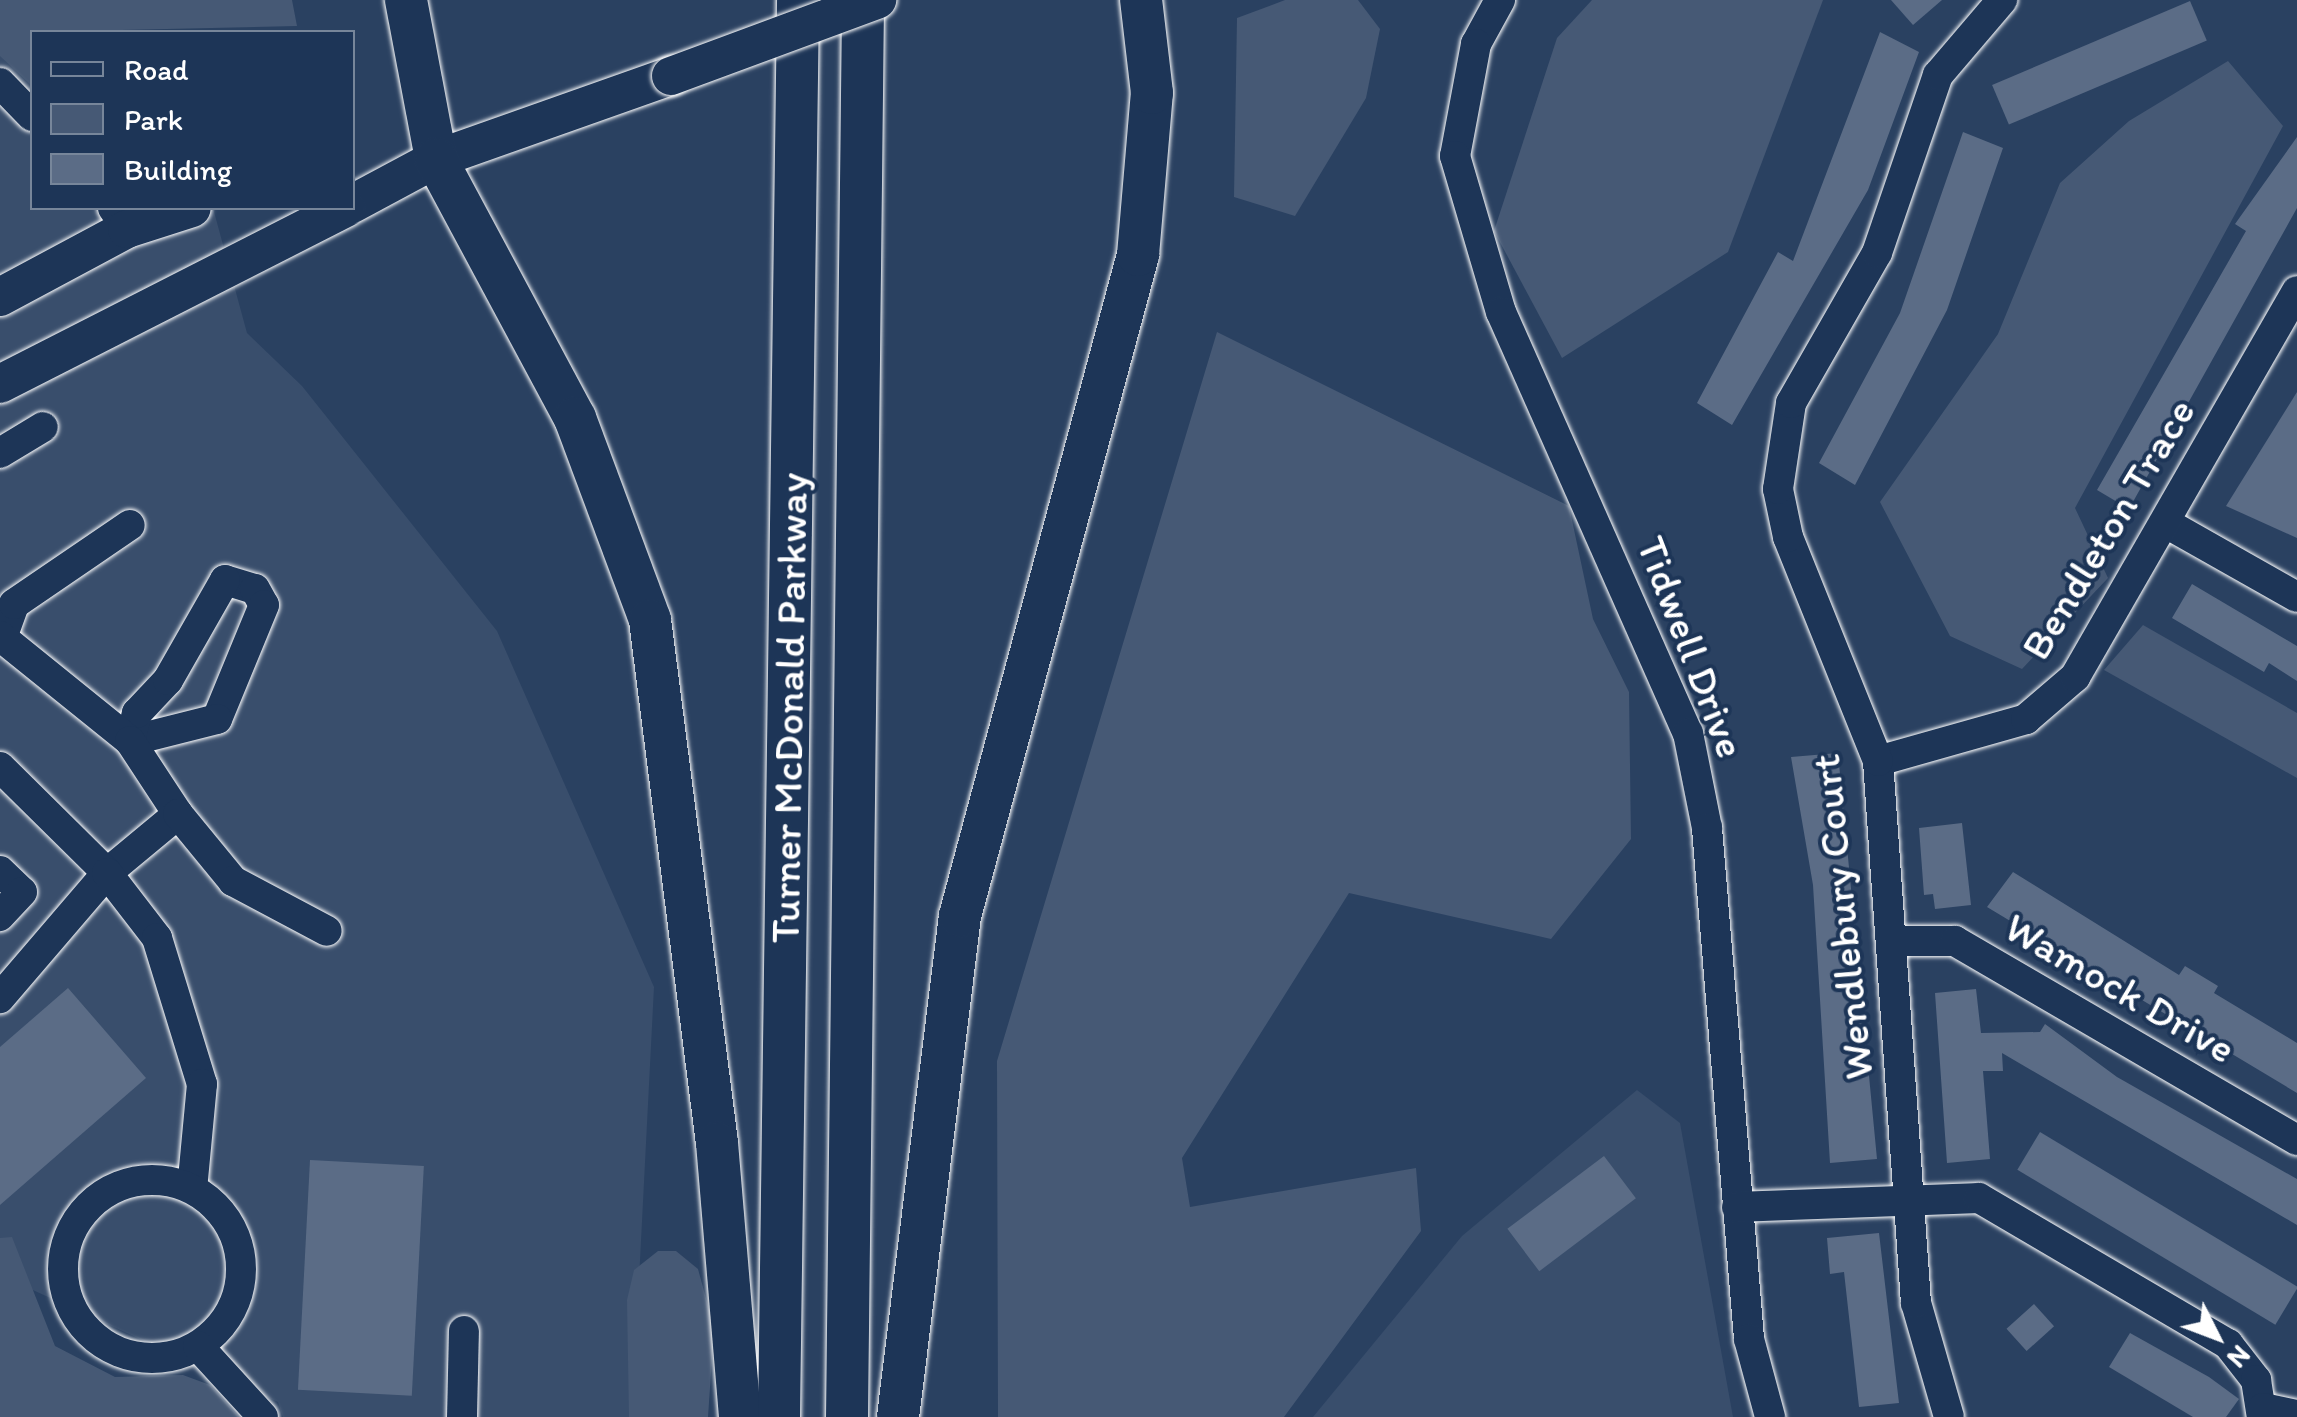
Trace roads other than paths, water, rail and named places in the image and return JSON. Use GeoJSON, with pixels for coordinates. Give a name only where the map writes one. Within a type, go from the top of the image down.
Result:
{"type":"FeatureCollection","features":[{"type":"Feature","properties":{"kind":"highway"},"geometry":{"type":"LineString","coordinates":[[406,0],[436,158],[575,418],[650,620],[717,1143],[740,1417]]}},
{"type":"Feature","properties":{"kind":"highway","name":"Turner McDonald Parkway"},"geometry":{"type":"LineString","coordinates":[[779,1417],[798,0]]}},
{"type":"Feature","properties":{"kind":"highway","name":"Turner McDonald Parkway"},"geometry":{"type":"LineString","coordinates":[[847,1417],[863,0]]}},
{"type":"Feature","properties":{"kind":"highway"},"geometry":{"type":"LineString","coordinates":[[898,1417],[960,916],[1138,255],[1152,93],[1141,0]]}},
{"type":"Feature","properties":{"kind":"main road"},"geometry":{"type":"LineString","coordinates":[[355,172],[436,158],[877,0]]}},
{"type":"Feature","properties":{"kind":"main road"},"geometry":{"type":"LineString","coordinates":[[355,203],[436,158]]}},
{"type":"Feature","properties":{"kind":"main road"},"geometry":{"type":"LineString","coordinates":[[0,298],[120,218],[178,210]]}},
{"type":"Feature","properties":{"kind":"main road"},"geometry":{"type":"LineString","coordinates":[[0,384],[342,210]]}},
{"type":"Feature","properties":{"kind":"street","name":"Tidwell Drive"},"geometry":{"type":"LineString","coordinates":[[1500,0],[1476,44],[1454,156],[1501,312],[1688,733],[1706,828],[1749,1338],[1770,1417]]}},
{"type":"Feature","properties":{"kind":"street","name":"Wendlebury Court"},"geometry":{"type":"LineString","coordinates":[[1949,1417],[1916,1303],[1878,761],[1788,537],[1778,489],[1791,404],[1877,252],[1938,75],[2002,0]]}},
{"type":"Feature","properties":{"kind":"street"},"geometry":{"type":"LineString","coordinates":[[0,84],[30,114]]}},
{"type":"Feature","properties":{"kind":"street","name":"Bendleton Trace"},"geometry":{"type":"LineString","coordinates":[[1878,761],[1998,730],[2052,699],[2092,654],[2166,524],[2284,343],[2297,291]]}},
{"type":"Feature","properties":{"kind":"street"},"geometry":{"type":"LineString","coordinates":[[0,453],[43,427]]}},
{"type":"Feature","properties":{"kind":"street"},"geometry":{"type":"LineString","coordinates":[[2166,524],[2297,597]]}},
{"type":"Feature","properties":{"kind":"street"},"geometry":{"type":"LineString","coordinates":[[130,526],[7,593],[2,636],[130,742],[178,814],[233,880],[326,931]]}},
{"type":"Feature","properties":{"kind":"street"},"geometry":{"type":"LineString","coordinates":[[225,580],[255,589],[264,605],[217,720],[130,742],[137,713],[168,680],[214,587],[225,580]]}},
{"type":"Feature","properties":{"kind":"street"},"geometry":{"type":"LineString","coordinates":[[0,756],[11,778],[108,874],[157,938],[197,1045],[202,1089],[192,1189]]}},
{"type":"Feature","properties":{"kind":"street"},"geometry":{"type":"LineString","coordinates":[[5,976],[108,874],[178,814]]}},
{"type":"Feature","properties":{"kind":"street"},"geometry":{"type":"LineString","coordinates":[[0,871],[22,892],[0,916]]}},
{"type":"Feature","properties":{"kind":"street","name":"Wamock Drive"},"geometry":{"type":"LineString","coordinates":[[1891,940],[1955,941],[2297,1140]]}},
{"type":"Feature","properties":{"kind":"street"},"geometry":{"type":"LineString","coordinates":[[146,1181],[192,1189],[222,1215],[240,1251],[234,1305],[198,1346],[170,1357],[110,1348],[77,1316],[62,1273],[66,1242],[103,1194],[146,1181]]}},
{"type":"Feature","properties":{"kind":"street"},"geometry":{"type":"LineString","coordinates":[[1737,1207],[1909,1196],[1979,1198],[2228,1344],[2246,1360],[2262,1413],[2297,1415]]}},
{"type":"Feature","properties":{"kind":"street"},"geometry":{"type":"LineString","coordinates":[[462,1417],[464,1331]]}},
{"type":"Feature","properties":{"kind":"street"},"geometry":{"type":"LineString","coordinates":[[198,1346],[263,1417]]}}]}
